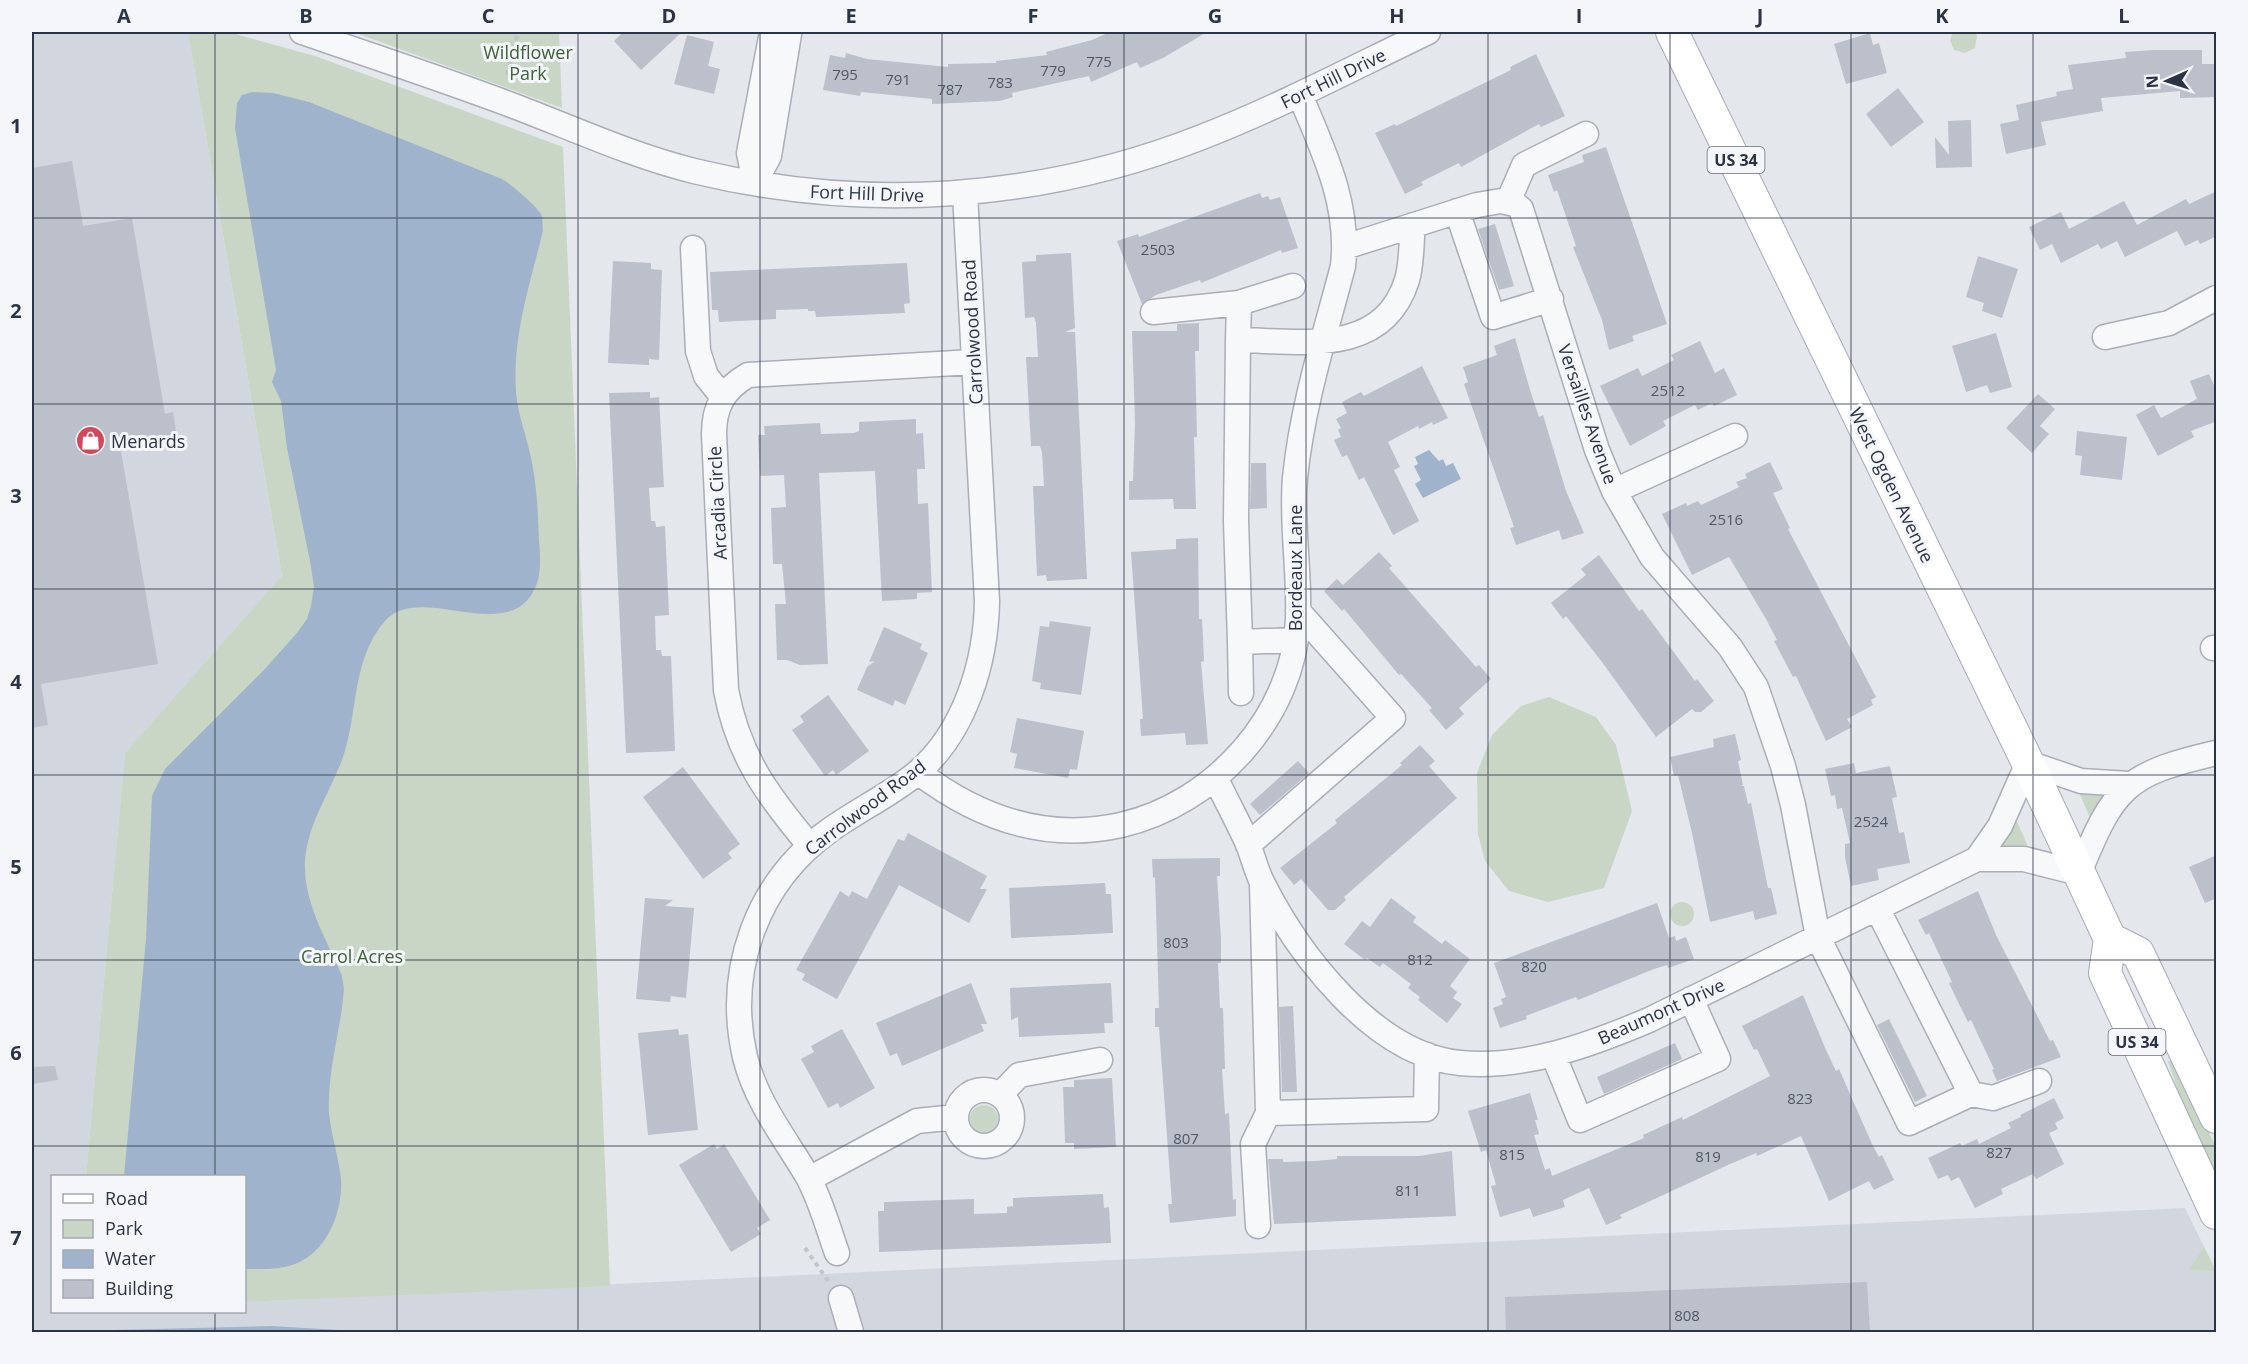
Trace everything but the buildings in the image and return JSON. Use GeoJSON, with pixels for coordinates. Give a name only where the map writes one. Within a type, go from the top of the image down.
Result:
{"type":"FeatureCollection","features":[{"type":"Feature","properties":{"kind":"main road","name":"West Ogden Avenue"},"geometry":{"type":"LineString","coordinates":[[1672,32],[2028,764],[2110,939]]}},
{"type":"Feature","properties":{"kind":"main road","name":"US 34"},"geometry":{"type":"LineString","coordinates":[[2217,1117],[2138,953],[2110,939],[2105,973],[2217,1213]]}},
{"type":"Feature","properties":{"kind":"street","name":"Fort Hill Drive"},"geometry":{"type":"LineString","coordinates":[[302,32],[500,100],[631,153],[695,171],[798,190],[860,196],[965,193],[1043,183],[1118,165],[1202,137],[1300,95],[1428,32]]}},
{"type":"Feature","properties":{"kind":"street"},"geometry":{"type":"LineString","coordinates":[[755,182],[749,153],[772,32]]}},
{"type":"Feature","properties":{"kind":"street"},"geometry":{"type":"LineString","coordinates":[[755,182],[769,156],[789,34],[786,32]]}},
{"type":"Feature","properties":{"kind":"street","name":"Bordeaux Lane"},"geometry":{"type":"LineString","coordinates":[[918,772],[939,788],[986,814],[1021,826],[1062,831],[1099,830],[1136,822],[1184,800],[1216,779],[1255,734],[1273,705],[1288,671],[1295,640],[1298,611],[1295,480],[1307,407],[1345,247],[1340,204],[1330,166],[1300,95]]}},
{"type":"Feature","properties":{"kind":"street"},"geometry":{"type":"LineString","coordinates":[[1345,247],[1457,211],[1492,202],[1508,202],[1524,165],[1586,134]]}},
{"type":"Feature","properties":{"kind":"street","name":"Carrolwood Road"},"geometry":{"type":"LineString","coordinates":[[837,1253],[809,1179],[755,1088],[745,1058],[739,1003],[747,945],[755,920],[779,877],[810,846],[918,772],[952,729],[968,699],[986,632],[987,601],[965,193]]}},
{"type":"Feature","properties":{"kind":"street","name":"Versailles Avenue"},"geometry":{"type":"LineString","coordinates":[[1508,202],[1521,209],[1527,219],[1597,450],[1614,491],[1652,557],[1730,647],[1755,687],[1784,766],[1818,937],[1909,1123],[1971,1094]]}},
{"type":"Feature","properties":{"kind":"street"},"geometry":{"type":"LineString","coordinates":[[1457,211],[1492,317],[1551,298]]}},
{"type":"Feature","properties":{"kind":"street"},"geometry":{"type":"LineString","coordinates":[[1238,340],[1324,342],[1367,332],[1389,315],[1407,280],[1413,225]]}},
{"type":"Feature","properties":{"kind":"street"},"geometry":{"type":"LineString","coordinates":[[693,248],[698,351],[706,376],[722,396],[748,375],[761,373],[973,362]]}},
{"type":"Feature","properties":{"kind":"street"},"geometry":{"type":"LineString","coordinates":[[1153,312],[1239,303],[1293,286]]}},
{"type":"Feature","properties":{"kind":"street"},"geometry":{"type":"LineString","coordinates":[[2105,337],[2169,323],[2217,298]]}},
{"type":"Feature","properties":{"kind":"street"},"geometry":{"type":"LineString","coordinates":[[1239,303],[1236,521],[1241,693]]}},
{"type":"Feature","properties":{"kind":"street","name":"Arcadia Circle"},"geometry":{"type":"LineString","coordinates":[[722,396],[714,419],[714,435],[726,690],[729,710],[737,736],[753,771],[810,846]]}},
{"type":"Feature","properties":{"kind":"street"},"geometry":{"type":"LineString","coordinates":[[1614,491],[1735,436]]}},
{"type":"Feature","properties":{"kind":"street"},"geometry":{"type":"LineString","coordinates":[[1248,845],[1393,718],[1298,611]]}},
{"type":"Feature","properties":{"kind":"street"},"geometry":{"type":"LineString","coordinates":[[1240,642],[1295,640]]}},
{"type":"Feature","properties":{"kind":"street"},"geometry":{"type":"LineString","coordinates":[[2079,873],[2105,813],[2129,784],[2157,770],[2217,753]]}},
{"type":"Feature","properties":{"kind":"street"},"geometry":{"type":"LineString","coordinates":[[2028,764],[2081,781],[2129,784]]}},
{"type":"Feature","properties":{"kind":"street","name":"Beaumont Drive"},"geometry":{"type":"LineString","coordinates":[[1977,859],[2000,826],[2028,764]]}},
{"type":"Feature","properties":{"kind":"street","name":"Beaumont Drive"},"geometry":{"type":"LineString","coordinates":[[1216,779],[1248,845],[1262,882],[1294,936],[1356,1010],[1393,1039],[1427,1055],[1458,1063],[1490,1064],[1553,1054],[1605,1038],[1691,999],[1977,859],[2024,859],[2079,873]]}},
{"type":"Feature","properties":{"kind":"street"},"geometry":{"type":"LineString","coordinates":[[1258,1226],[1253,1144],[1268,1113],[1262,882]]}},
{"type":"Feature","properties":{"kind":"street"},"geometry":{"type":"LineString","coordinates":[[1877,908],[1971,1094],[1994,1098],[2040,1081]]}},
{"type":"Feature","properties":{"kind":"street"},"geometry":{"type":"LineString","coordinates":[[1553,1054],[1580,1120],[1718,1059],[1691,999]]}},
{"type":"Feature","properties":{"kind":"street"},"geometry":{"type":"LineString","coordinates":[[1268,1113],[1426,1109],[1427,1055]]}},
{"type":"Feature","properties":{"kind":"street"},"geometry":{"type":"LineString","coordinates":[[1000,1095],[1019,1075],[1100,1060]]}},
{"type":"Feature","properties":{"kind":"street"},"geometry":{"type":"LineString","coordinates":[[992,1091],[1000,1095],[1011,1111],[1011,1120],[1004,1137],[996,1143],[978,1145],[969,1142],[962,1136],[956,1118],[961,1102],[975,1092],[992,1091]]}},
{"type":"Feature","properties":{"kind":"street"},"geometry":{"type":"LineString","coordinates":[[809,1179],[917,1121],[956,1118]]}},
{"type":"Feature","properties":{"kind":"street"},"geometry":{"type":"LineString","coordinates":[[833,1332],[841,1298],[851,1332]]}},
{"type":"Feature","properties":{"kind":"path"},"geometry":{"type":"LineString","coordinates":[[507,75],[518,32]]}},
{"type":"Feature","properties":{"kind":"path"},"geometry":{"type":"LineString","coordinates":[[805,1248],[831,1284]]}},
{"type":"Feature","properties":{"kind":"shaded area"},"geometry":{"type":"Polygon","coordinates":[[[32,32],[188,32],[282,577],[125,753],[86,1175],[51,1175],[51,1313],[246,1313],[246,1302],[2185,1208],[2216,1271],[2216,1332],[32,1332],[32,32]]]}},
{"type":"Feature","properties":{"kind":"green space","name":"Carrol Acres"},"geometry":{"type":"Polygon","coordinates":[[[188,32],[228,32],[315,56],[563,147],[610,1286],[246,1302],[246,1175],[86,1175],[125,753],[282,576],[188,32]]]}},
{"type":"Feature","properties":{"kind":"green space","name":"Wildflower Park"},"geometry":{"type":"Polygon","coordinates":[[[353,32],[559,32],[562,108],[353,32]]]}},
{"type":"Feature","properties":{"kind":"green space"},"geometry":{"type":"Polygon","coordinates":[[[1953,32],[1975,32],[1977,36],[1975,48],[1965,53],[1954,50],[1950,40],[1953,32]]]}},
{"type":"Feature","properties":{"kind":"green space"},"geometry":{"type":"Polygon","coordinates":[[[1549,697],[1596,717],[1616,745],[1632,811],[1604,888],[1548,902],[1509,891],[1485,861],[1478,834],[1477,773],[1492,735],[1521,706],[1549,697]]]}},
{"type":"Feature","properties":{"kind":"green space"},"geometry":{"type":"Polygon","coordinates":[[[2078,790],[2119,790],[2091,820],[2078,790]]]}},
{"type":"Feature","properties":{"kind":"green space"},"geometry":{"type":"Polygon","coordinates":[[[2015,817],[2030,851],[1994,848],[2015,817]]]}},
{"type":"Feature","properties":{"kind":"green space"},"geometry":{"type":"Polygon","coordinates":[[[1682,902],[1687,903],[1693,909],[1693,919],[1687,925],[1682,926],[1677,925],[1671,919],[1670,914],[1671,909],[1677,903],[1682,902]]]}},
{"type":"Feature","properties":{"kind":"green space"},"geometry":{"type":"Polygon","coordinates":[[[2168,1061],[2174,1061],[2216,1147],[2216,1182],[2196,1145],[2168,1061]]]}},
{"type":"Feature","properties":{"kind":"green space"},"geometry":{"type":"Polygon","coordinates":[[[984,1105],[994,1109],[998,1119],[994,1129],[984,1133],[974,1129],[970,1119],[974,1109],[984,1105]]]}},
{"type":"Feature","properties":{"kind":"green space"},"geometry":{"type":"Polygon","coordinates":[[[2204,1247],[2216,1271],[2189,1270],[2204,1247]]]}},
{"type":"Feature","properties":{"kind":"water"},"geometry":{"type":"Polygon","coordinates":[[[252,92],[273,93],[309,102],[502,179],[540,212],[543,231],[519,331],[515,371],[517,401],[534,472],[540,555],[538,580],[527,601],[510,611],[489,614],[421,607],[401,610],[385,621],[374,636],[367,652],[361,668],[344,754],[313,825],[305,870],[313,911],[342,976],[344,989],[329,1097],[330,1120],[340,1171],[340,1198],[326,1238],[307,1258],[289,1266],[257,1269],[246,1269],[246,1175],[124,1175],[146,939],[152,796],[165,769],[262,672],[297,633],[307,619],[314,587],[287,448],[281,401],[272,382],[276,370],[235,128],[237,103],[242,95],[252,92]]]}},
{"type":"Feature","properties":{"kind":"water"},"geometry":{"type":"Polygon","coordinates":[[[1429,450],[1439,461],[1443,459],[1446,466],[1453,463],[1461,479],[1423,498],[1415,484],[1421,480],[1414,466],[1418,464],[1415,457],[1429,450]]]}},
{"type":"Feature","properties":{"kind":"water"},"geometry":{"type":"Polygon","coordinates":[[[271,1326],[373,1332],[32,1332],[271,1326]]]}},
{"type":"Feature","properties":{"kind":"place","name":"Menards"},"geometry":{"type":"Point","coordinates":[90,441]}}]}
